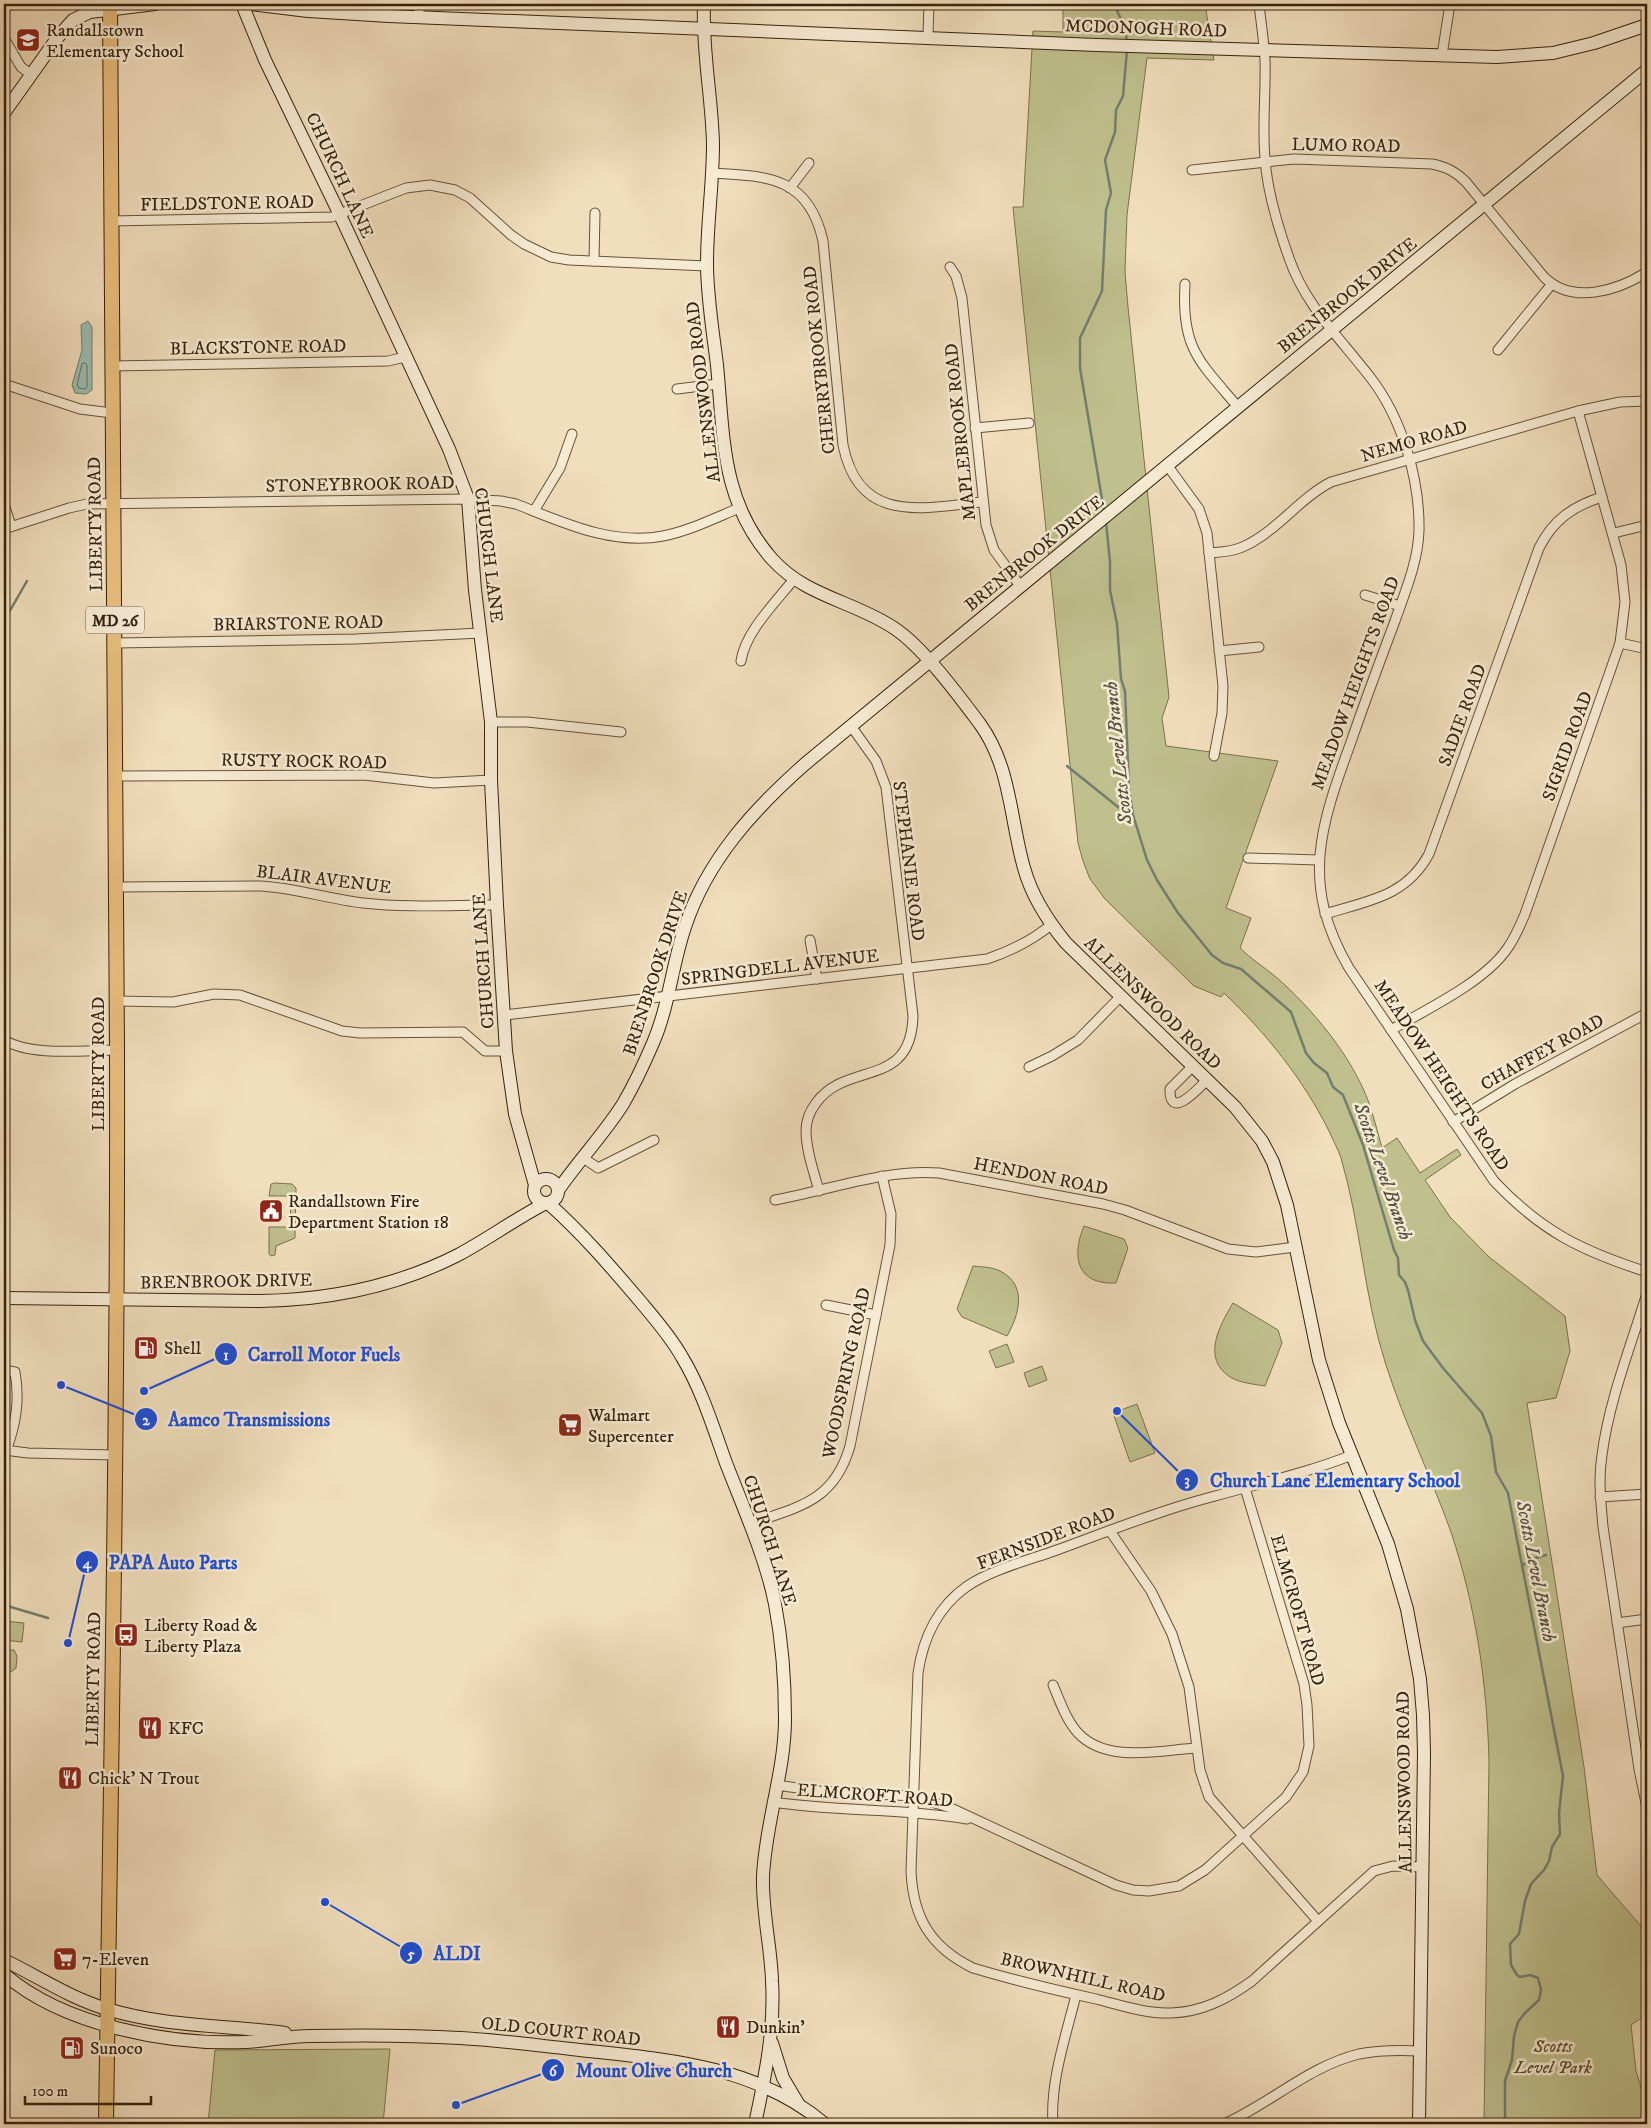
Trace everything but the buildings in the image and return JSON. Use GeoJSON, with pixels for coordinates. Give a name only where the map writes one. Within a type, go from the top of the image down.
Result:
{"type":"FeatureCollection","features":[{"type":"Feature","properties":{"kind":"main road","name":"LIBERTY ROAD"},"geometry":{"type":"LineString","coordinates":[[106,2124],[116,1299],[117,1050],[110,6]]}},
{"type":"Feature","properties":{"kind":"street"},"geometry":{"type":"LineString","coordinates":[[4,113],[63,30],[73,20],[110,6],[155,4]]}},
{"type":"Feature","properties":{"kind":"street","name":"CHURCH LANE"},"geometry":{"type":"LineString","coordinates":[[242,4],[265,60],[340,214],[449,449],[468,499],[475,590],[491,722],[491,780],[506,1052],[515,1114],[528,1155],[541,1184],[539,1201],[547,1203],[570,1222],[617,1274],[672,1341],[682,1357],[700,1394],[749,1524],[775,1604],[782,1664],[785,1721],[766,1842],[763,1890],[772,1980],[770,2037],[755,2124]]}},
{"type":"Feature","properties":{"kind":"street","name":"MCDONOGH ROAD"},"geometry":{"type":"LineString","coordinates":[[251,4],[308,11],[419,10],[703,29],[928,36],[1097,45],[1497,58],[1553,53],[1594,43],[1647,25]]}},
{"type":"Feature","properties":{"kind":"street","name":"ALLENSWOOD ROAD"},"geometry":{"type":"LineString","coordinates":[[704,4],[703,29],[712,132],[713,173],[707,266],[726,461],[739,508],[759,543],[774,561],[794,579],[823,596],[879,619],[906,637],[930,662],[980,724],[997,753],[1007,787],[1024,870],[1035,896],[1051,925],[1066,943],[1250,1124],[1273,1162],[1281,1182],[1319,1360],[1339,1423],[1395,1567],[1415,1645],[1423,1715],[1419,2124]]}},
{"type":"Feature","properties":{"kind":"street"},"geometry":{"type":"LineString","coordinates":[[928,36],[929,4]]}},
{"type":"Feature","properties":{"kind":"street","name":"MEADOW HEIGHTS ROAD"},"geometry":{"type":"LineString","coordinates":[[1258,4],[1264,50],[1263,129],[1265,162],[1274,208],[1289,259],[1304,292],[1331,331],[1370,378],[1382,396],[1397,426],[1416,489],[1419,534],[1412,574],[1329,805],[1322,832],[1318,860],[1321,897],[1325,914],[1339,950],[1390,1030],[1494,1181],[1522,1209],[1558,1236],[1601,1257],[1647,1272]]}},
{"type":"Feature","properties":{"kind":"street"},"geometry":{"type":"LineString","coordinates":[[1442,55],[1450,4]]}},
{"type":"Feature","properties":{"kind":"street"},"geometry":{"type":"LineString","coordinates":[[4,38],[21,67],[32,75]]}},
{"type":"Feature","properties":{"kind":"street","name":"BRENBROOK DRIVE"},"geometry":{"type":"LineString","coordinates":[[4,1298],[291,1300],[354,1292],[400,1280],[432,1267],[477,1244],[520,1216],[554,1200],[580,1160],[623,1104],[640,1072],[654,1042],[686,926],[697,896],[722,853],[740,829],[776,791],[851,726],[1647,70]]}},
{"type":"Feature","properties":{"kind":"street","name":"LUMO ROAD"},"geometry":{"type":"LineString","coordinates":[[1192,170],[1265,162],[1319,159],[1432,164],[1446,167],[1456,173],[1485,205],[1552,284]]}},
{"type":"Feature","properties":{"kind":"street"},"geometry":{"type":"LineString","coordinates":[[790,188],[809,163]]}},
{"type":"Feature","properties":{"kind":"street","name":"CHERRYBROOK ROAD"},"geometry":{"type":"LineString","coordinates":[[713,173],[767,177],[790,188],[809,204],[815,215],[821,233],[843,445],[850,471],[867,492],[879,500],[906,508],[983,502]]}},
{"type":"Feature","properties":{"kind":"street","name":"FIELDSTONE ROAD"},"geometry":{"type":"LineString","coordinates":[[110,221],[332,217],[406,188],[430,185],[444,187],[470,198],[511,235],[538,251],[569,260],[707,266]]}},
{"type":"Feature","properties":{"kind":"street"},"geometry":{"type":"LineString","coordinates":[[594,261],[595,213]]}},
{"type":"Feature","properties":{"kind":"street","name":"MAPLEBROOK ROAD"},"geometry":{"type":"LineString","coordinates":[[950,267],[956,276],[962,298],[983,502],[989,539],[1001,561],[1021,586]]}},
{"type":"Feature","properties":{"kind":"street"},"geometry":{"type":"LineString","coordinates":[[1498,350],[1552,284],[1564,291],[1577,294],[1594,292],[1631,281],[1647,272]]}},
{"type":"Feature","properties":{"kind":"street"},"geometry":{"type":"LineString","coordinates":[[1185,284],[1183,308],[1189,339],[1204,366],[1238,407]]}},
{"type":"Feature","properties":{"kind":"street","name":"BLACKSTONE ROAD"},"geometry":{"type":"LineString","coordinates":[[111,366],[388,361],[405,357]]}},
{"type":"Feature","properties":{"kind":"street"},"geometry":{"type":"LineString","coordinates":[[4,384],[80,409],[112,413]]}},
{"type":"Feature","properties":{"kind":"street"},"geometry":{"type":"LineString","coordinates":[[677,389],[718,384]]}},
{"type":"Feature","properties":{"kind":"street","name":"NEMO ROAD"},"geometry":{"type":"LineString","coordinates":[[1209,553],[1229,551],[1250,543],[1308,495],[1331,482],[1578,410],[1620,402],[1647,402]]}},
{"type":"Feature","properties":{"kind":"street","name":"SIGRID ROAD"},"geometry":{"type":"LineString","coordinates":[[1390,1030],[1483,974],[1506,950],[1516,935],[1620,643],[1624,611],[1624,585],[1621,565],[1614,533],[1578,410]]}},
{"type":"Feature","properties":{"kind":"street"},"geometry":{"type":"LineString","coordinates":[[975,428],[1029,423]]}},
{"type":"Feature","properties":{"kind":"street"},"geometry":{"type":"LineString","coordinates":[[534,511],[560,468],[572,434]]}},
{"type":"Feature","properties":{"kind":"street"},"geometry":{"type":"LineString","coordinates":[[1168,465],[1199,508],[1207,533],[1223,700],[1214,756]]}},
{"type":"Feature","properties":{"kind":"street","name":"SADIE ROAD"},"geometry":{"type":"LineString","coordinates":[[1325,914],[1387,894],[1412,879],[1422,868],[1429,854],[1539,548],[1546,534],[1565,514],[1586,502],[1602,497]]}},
{"type":"Feature","properties":{"kind":"street","name":"STONEYBROOK ROAD"},"geometry":{"type":"LineString","coordinates":[[7,528],[87,504],[468,499],[501,500],[611,537],[638,539],[665,536],[739,508]]}},
{"type":"Feature","properties":{"kind":"street"},"geometry":{"type":"LineString","coordinates":[[4,504],[7,528]]}},
{"type":"Feature","properties":{"kind":"street"},"geometry":{"type":"LineString","coordinates":[[1614,533],[1647,525]]}},
{"type":"Feature","properties":{"kind":"street"},"geometry":{"type":"LineString","coordinates":[[741,661],[742,653],[749,637],[794,579]]}},
{"type":"Feature","properties":{"kind":"street"},"geometry":{"type":"LineString","coordinates":[[1365,595],[1400,606]]}},
{"type":"Feature","properties":{"kind":"street","name":"BRIARSTONE ROAD"},"geometry":{"type":"LineString","coordinates":[[115,643],[356,639],[481,633]]}},
{"type":"Feature","properties":{"kind":"street"},"geometry":{"type":"LineString","coordinates":[[1620,643],[1647,649]]}},
{"type":"Feature","properties":{"kind":"street"},"geometry":{"type":"LineString","coordinates":[[1219,651],[1259,647]]}},
{"type":"Feature","properties":{"kind":"street"},"geometry":{"type":"LineString","coordinates":[[491,722],[528,722],[622,732]]}},
{"type":"Feature","properties":{"kind":"street","name":"STEPHANIE ROAD"},"geometry":{"type":"LineString","coordinates":[[818,1191],[806,1131],[807,1120],[812,1108],[820,1098],[838,1083],[877,1072],[897,1059],[905,1050],[913,1028],[886,787],[876,761],[851,726]]}},
{"type":"Feature","properties":{"kind":"street","name":"RUSTY ROCK ROAD"},"geometry":{"type":"LineString","coordinates":[[116,776],[364,775],[434,783],[491,780]]}},
{"type":"Feature","properties":{"kind":"street"},"geometry":{"type":"LineString","coordinates":[[1248,858],[1318,860]]}},
{"type":"Feature","properties":{"kind":"street","name":"BLAIR AVENUE"},"geometry":{"type":"LineString","coordinates":[[117,887],[285,887],[338,899],[381,905],[497,904]]}},
{"type":"Feature","properties":{"kind":"street","name":"SPRINGDELL AVENUE"},"geometry":{"type":"LineString","coordinates":[[505,1015],[906,969],[996,956],[1035,938],[1051,925]]}},
{"type":"Feature","properties":{"kind":"street"},"geometry":{"type":"LineString","coordinates":[[810,940],[817,979]]}},
{"type":"Feature","properties":{"kind":"street"},"geometry":{"type":"LineString","coordinates":[[117,1001],[173,1002],[214,994],[240,995],[342,1031],[360,1033],[463,1032],[485,1051],[506,1052]]}},
{"type":"Feature","properties":{"kind":"street"},"geometry":{"type":"LineString","coordinates":[[1029,1067],[1078,1040],[1120,997]]}},
{"type":"Feature","properties":{"kind":"street","name":"CHAFFEY ROAD"},"geometry":{"type":"LineString","coordinates":[[1453,1122],[1515,1084],[1647,1013]]}},
{"type":"Feature","properties":{"kind":"street"},"geometry":{"type":"LineString","coordinates":[[4,1040],[10,1044],[38,1049],[117,1050]]}},
{"type":"Feature","properties":{"kind":"street"},"geometry":{"type":"LineString","coordinates":[[1193,1066],[1170,1089],[1170,1094],[1174,1100],[1178,1102],[1185,1101],[1207,1080]]}},
{"type":"Feature","properties":{"kind":"street"},"geometry":{"type":"LineString","coordinates":[[580,1160],[598,1168],[654,1140]]}},
{"type":"Feature","properties":{"kind":"street","name":"BRENBROOK DRIVE"},"geometry":{"type":"LineString","coordinates":[[520,1216],[541,1184],[580,1160]]}},
{"type":"Feature","properties":{"kind":"street","name":"HENDON ROAD"},"geometry":{"type":"LineString","coordinates":[[775,1200],[882,1176],[919,1172],[939,1173],[1103,1204],[1147,1218],[1228,1249],[1256,1252],[1295,1247]]}},
{"type":"Feature","properties":{"kind":"street","name":"WOODSPRING ROAD"},"geometry":{"type":"LineString","coordinates":[[749,1524],[803,1505],[829,1487],[845,1464],[890,1245],[889,1199],[882,1176]]}},
{"type":"Feature","properties":{"kind":"street","name":"CHURCH LANE"},"geometry":{"type":"LineString","coordinates":[[541,1184],[556,1183],[570,1222]]}},
{"type":"Feature","properties":{"kind":"street"},"geometry":{"type":"LineString","coordinates":[[1647,1294],[1611,1407],[1602,1454],[1600,1497],[1639,1769],[1647,1808]]}},
{"type":"Feature","properties":{"kind":"street"},"geometry":{"type":"LineString","coordinates":[[826,1305],[876,1315]]}},
{"type":"Feature","properties":{"kind":"street"},"geometry":{"type":"LineString","coordinates":[[4,1370],[15,1372],[18,1392],[15,1427],[5,1450],[28,1453],[114,1455]]}},
{"type":"Feature","properties":{"kind":"street","name":"FERNSIDE ROAD"},"geometry":{"type":"LineString","coordinates":[[913,1796],[918,1673],[921,1653],[930,1629],[943,1610],[968,1586],[981,1579],[1187,1504],[1306,1473],[1352,1455]]}},
{"type":"Feature","properties":{"kind":"street","name":"ELMCROFT ROAD"},"geometry":{"type":"LineString","coordinates":[[776,1785],[819,1791],[913,1796],[951,1808],[1116,1885],[1133,1890],[1149,1891],[1172,1888],[1194,1878],[1286,1797],[1296,1784],[1307,1759],[1309,1732],[1307,1704],[1300,1667],[1245,1488]]}},
{"type":"Feature","properties":{"kind":"street"},"geometry":{"type":"LineString","coordinates":[[1600,1497],[1647,1494]]}},
{"type":"Feature","properties":{"kind":"street"},"geometry":{"type":"LineString","coordinates":[[1110,1531],[1150,1590],[1172,1634],[1189,1687],[1200,1770],[1209,1798],[1318,1921]]}},
{"type":"Feature","properties":{"kind":"street"},"geometry":{"type":"LineString","coordinates":[[1617,1623],[1647,1619]]}},
{"type":"Feature","properties":{"kind":"street"},"geometry":{"type":"LineString","coordinates":[[1052,1685],[1064,1711],[1077,1732],[1095,1745],[1118,1752],[1197,1748]]}},
{"type":"Feature","properties":{"kind":"street","name":"BROWNHILL ROAD"},"geometry":{"type":"LineString","coordinates":[[913,1796],[911,1871],[914,1902],[919,1917],[938,1944],[948,1954],[973,1968],[1076,1995],[1156,2013],[1172,2013],[1203,2008],[1220,2002],[1252,1981],[1374,1871],[1393,1866],[1423,1867]]}},
{"type":"Feature","properties":{"kind":"street","name":"ELMCROFT ROAD"},"geometry":{"type":"LineString","coordinates":[[773,1802],[818,1809],[913,1813],[975,1820]]}},
{"type":"Feature","properties":{"kind":"street","name":"OLD COURT ROAD"},"geometry":{"type":"LineString","coordinates":[[4,1960],[79,1999],[150,2020],[184,2025],[246,2028],[308,2036]]}},
{"type":"Feature","properties":{"kind":"street","name":"OLD COURT ROAD"},"geometry":{"type":"LineString","coordinates":[[4,1974],[41,1998],[108,2026],[144,2035],[200,2042],[246,2042],[308,2036],[397,2035],[462,2038],[632,2056],[711,2068],[763,2086],[799,2105],[825,2124]]}},
{"type":"Feature","properties":{"kind":"street"},"geometry":{"type":"LineString","coordinates":[[1053,2124],[1057,2072],[1076,1995]]}},
{"type":"Feature","properties":{"kind":"street"},"geometry":{"type":"LineString","coordinates":[[770,2037],[784,2078],[799,2105]]}},
{"type":"Feature","properties":{"kind":"street"},"geometry":{"type":"LineString","coordinates":[[1224,2124],[1317,2070],[1338,2061],[1375,2051],[1393,2049],[1420,2051]]}},
{"type":"Feature","properties":{"kind":"green space","name":"Scotts Level Park"},"geometry":{"type":"Polygon","coordinates":[[[1063,4],[1205,4],[1214,60],[1147,58],[1127,215],[1125,272],[1128,307],[1169,697],[1162,718],[1166,746],[1278,761],[1226,908],[1251,918],[1240,948],[1290,989],[1330,1035],[1362,1086],[1382,1148],[1397,1138],[1420,1173],[1457,1149],[1461,1155],[1425,1180],[1450,1217],[1489,1257],[1565,1316],[1570,1351],[1556,1398],[1527,1403],[1584,1767],[1597,1875],[1647,1933],[1647,2014],[1631,2025],[1636,2071],[1647,2107],[1647,2124],[1484,2124],[1489,1761],[1486,1703],[1479,1645],[1467,1588],[1451,1532],[1386,1365],[1372,1314],[1348,1184],[1341,1158],[1329,1131],[1308,1093],[1269,1041],[1224,993],[1221,997],[1194,986],[1105,899],[1090,879],[1078,843],[1013,207],[1023,207],[1033,31],[1063,32],[1063,4]]]}},
{"type":"Feature","properties":{"kind":"green space"},"geometry":{"type":"Polygon","coordinates":[[[271,1184],[292,1184],[296,1188],[295,1238],[276,1246],[275,1255],[271,1256],[269,1254],[269,1227],[290,1227],[291,1196],[269,1196],[271,1184]]]}},
{"type":"Feature","properties":{"kind":"green space"},"geometry":{"type":"Polygon","coordinates":[[[1084,1226],[1124,1239],[1128,1248],[1116,1283],[1093,1279],[1085,1274],[1080,1267],[1078,1248],[1084,1226]]]}},
{"type":"Feature","properties":{"kind":"green space"},"geometry":{"type":"Polygon","coordinates":[[[973,1266],[1000,1271],[1015,1284],[1019,1301],[1015,1319],[1007,1336],[962,1317],[957,1309],[973,1266]]]}},
{"type":"Feature","properties":{"kind":"green space"},"geometry":{"type":"Polygon","coordinates":[[[1233,1303],[1278,1330],[1282,1343],[1265,1386],[1242,1382],[1230,1377],[1221,1369],[1216,1361],[1216,1341],[1223,1321],[1233,1303]]]}},
{"type":"Feature","properties":{"kind":"green space"},"geometry":{"type":"Polygon","coordinates":[[[1007,1344],[1014,1362],[996,1368],[989,1351],[1007,1344]]]}},
{"type":"Feature","properties":{"kind":"green space"},"geometry":{"type":"Polygon","coordinates":[[[1042,1366],[1047,1380],[1029,1387],[1024,1373],[1042,1366]]]}},
{"type":"Feature","properties":{"kind":"green space"},"geometry":{"type":"Polygon","coordinates":[[[1137,1404],[1155,1453],[1130,1462],[1113,1413],[1137,1404]]]}},
{"type":"Feature","properties":{"kind":"green space"},"geometry":{"type":"Polygon","coordinates":[[[4,1621],[24,1623],[22,1642],[4,1640],[4,1621]]]}},
{"type":"Feature","properties":{"kind":"green space"},"geometry":{"type":"Polygon","coordinates":[[[14,1650],[17,1656],[16,1668],[11,1672],[4,1670],[4,1652],[14,1650]]]}},
{"type":"Feature","properties":{"kind":"green space"},"geometry":{"type":"Polygon","coordinates":[[[390,2049],[383,2124],[208,2124],[215,2050],[390,2049]]]}},
{"type":"Feature","properties":{"kind":"water"},"geometry":{"type":"Polygon","coordinates":[[[88,321],[92,327],[92,390],[86,394],[75,393],[72,385],[82,350],[81,325],[88,321]]]}},
{"type":"Feature","properties":{"kind":"waterway","name":"Scotts Level Branch"},"geometry":{"type":"LineString","coordinates":[[1114,4],[1125,28],[1127,42]]}},
{"type":"Feature","properties":{"kind":"waterway","name":"Scotts Level Branch"},"geometry":{"type":"LineString","coordinates":[[1104,511],[1080,368],[1080,338],[1102,291],[1106,210],[1111,193],[1105,160],[1115,132],[1116,110],[1123,96],[1127,50]]}},
{"type":"Feature","properties":{"kind":"waterway","name":"Scotts Level Branch"},"geometry":{"type":"LineString","coordinates":[[1106,522],[1110,562],[1110,590],[1117,624],[1121,679],[1125,691],[1129,789],[1133,815],[1147,860],[1178,913],[1212,955],[1223,963],[1241,969],[1291,1012],[1306,1053],[1314,1063],[1327,1073],[1333,1087],[1343,1095],[1363,1145],[1398,1258],[1399,1275],[1405,1282],[1408,1290],[1415,1320],[1423,1341],[1443,1368],[1482,1413],[1491,1436],[1496,1472],[1508,1493],[1563,1776],[1559,1813],[1560,1834],[1552,1847],[1549,1861],[1544,1870],[1531,1884],[1525,1901],[1519,1934],[1510,1944],[1511,1965],[1517,1975],[1520,1977],[1530,1975],[1538,1978],[1541,1990],[1539,2000],[1518,2022],[1514,2036],[1512,2060],[1505,2081],[1505,2124]]}},
{"type":"Feature","properties":{"kind":"waterway"},"geometry":{"type":"LineString","coordinates":[[4,621],[27,581]]}},
{"type":"Feature","properties":{"kind":"waterway"},"geometry":{"type":"LineString","coordinates":[[1067,766],[1128,815],[1133,815]]}},
{"type":"Feature","properties":{"kind":"waterway"},"geometry":{"type":"LineString","coordinates":[[1522,1566],[1529,1560],[1546,1555]]}},
{"type":"Feature","properties":{"kind":"waterway"},"geometry":{"type":"LineString","coordinates":[[4,1605],[48,1618]]}},
{"type":"Feature","properties":{"kind":"place","name":"Randallstown Elementary School"},"geometry":{"type":"Point","coordinates":[28,40]}},
{"type":"Feature","properties":{"kind":"place","name":"Randallstown Fire Department Station 18"},"geometry":{"type":"Point","coordinates":[271,1211]}},
{"type":"Feature","properties":{"kind":"place","name":"Shell"},"geometry":{"type":"Point","coordinates":[146,1348]}},
{"type":"Feature","properties":{"kind":"place","name":"Aamco Transmissions"},"geometry":{"type":"Point","coordinates":[61,1385]}},
{"type":"Feature","properties":{"kind":"place","name":"Carroll Motor Fuels"},"geometry":{"type":"Point","coordinates":[144,1391]}},
{"type":"Feature","properties":{"kind":"place","name":"Church Lane Elementary School"},"geometry":{"type":"Point","coordinates":[1117,1411]}},
{"type":"Feature","properties":{"kind":"place","name":"Walmart Supercenter"},"geometry":{"type":"Point","coordinates":[570,1425]}},
{"type":"Feature","properties":{"kind":"place","name":"Liberty Road & Liberty Plaza"},"geometry":{"type":"Point","coordinates":[126,1635]}},
{"type":"Feature","properties":{"kind":"place","name":"PAPA Auto Parts"},"geometry":{"type":"Point","coordinates":[68,1643]}},
{"type":"Feature","properties":{"kind":"place","name":"KFC"},"geometry":{"type":"Point","coordinates":[150,1728]}},
{"type":"Feature","properties":{"kind":"place","name":"Chick' N Trout"},"geometry":{"type":"Point","coordinates":[70,1778]}},
{"type":"Feature","properties":{"kind":"place","name":"ALDI"},"geometry":{"type":"Point","coordinates":[325,1902]}},
{"type":"Feature","properties":{"kind":"place","name":"7-Eleven"},"geometry":{"type":"Point","coordinates":[65,1959]}},
{"type":"Feature","properties":{"kind":"place","name":"Dunkin'"},"geometry":{"type":"Point","coordinates":[728,2027]}},
{"type":"Feature","properties":{"kind":"place","name":"Sunoco"},"geometry":{"type":"Point","coordinates":[72,2048]}},
{"type":"Feature","properties":{"kind":"place","name":"Mount Olive Church"},"geometry":{"type":"Point","coordinates":[456,2105]}}]}
